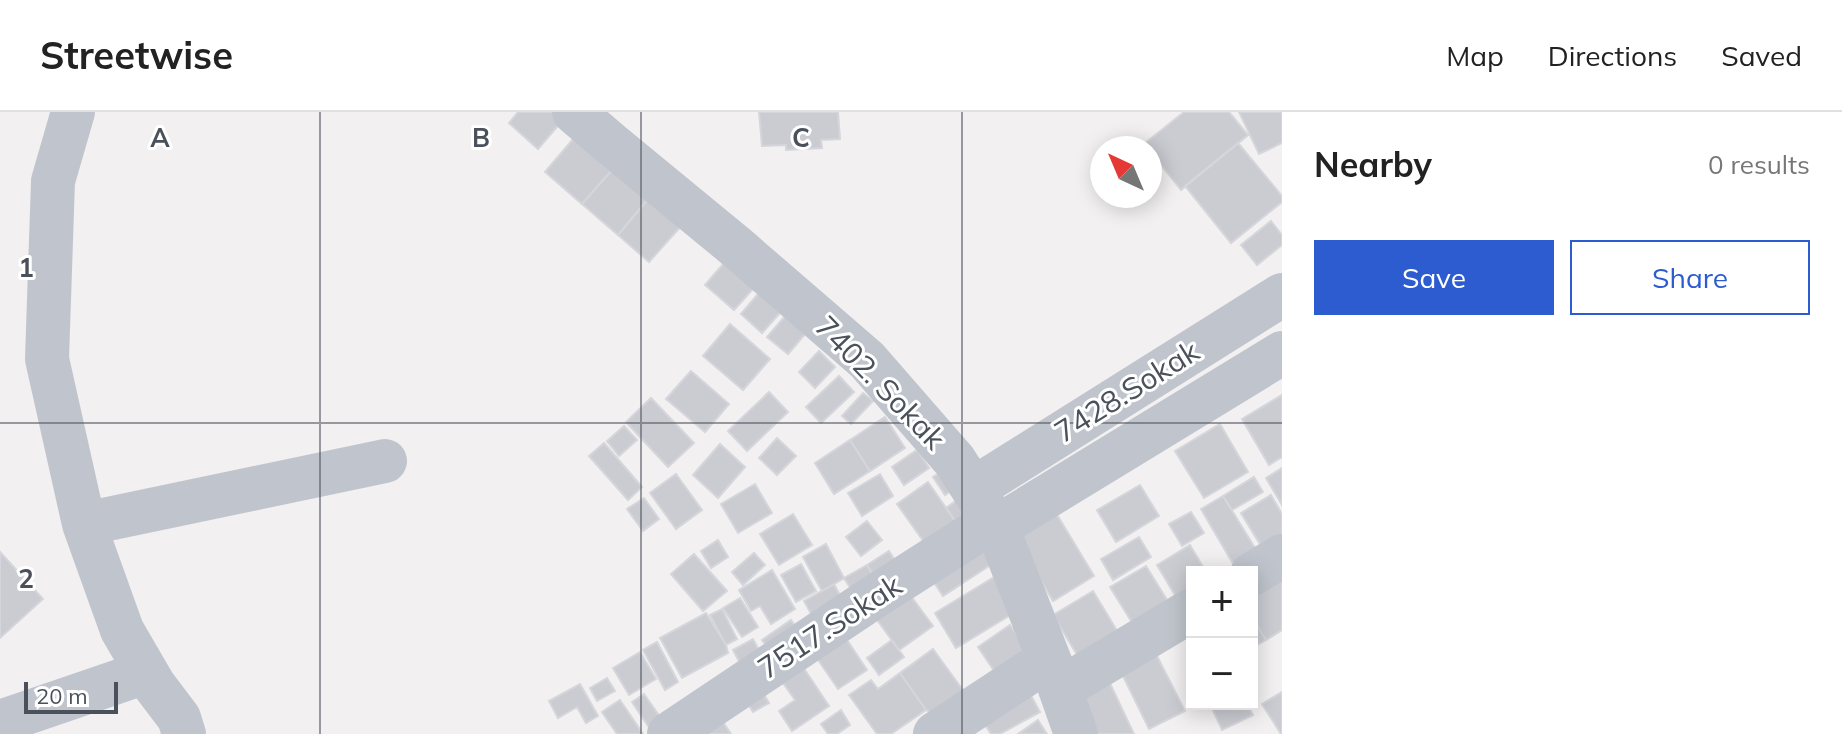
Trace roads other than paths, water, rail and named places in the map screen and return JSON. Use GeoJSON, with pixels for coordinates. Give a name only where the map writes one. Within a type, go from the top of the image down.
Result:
{"type":"FeatureCollection","features":[{"type":"Feature","properties":{"kind":"street"},"geometry":{"type":"LineString","coordinates":[[73,112],[53,181],[47,359],[84,524],[122,630],[146,672],[179,718],[184,734]]}},
{"type":"Feature","properties":{"kind":"street","name":"7402. Sokak"},"geometry":{"type":"LineString","coordinates":[[574,112],[867,360],[955,461],[987,513],[1076,734]]}},
{"type":"Feature","properties":{"kind":"street","name":"7428.Sokak"},"geometry":{"type":"LineString","coordinates":[[987,513],[1282,295]]}},
{"type":"Feature","properties":{"kind":"street","name":"7517.Sokak"},"geometry":{"type":"LineString","coordinates":[[669,734],[874,597],[987,513],[1282,353]]}},
{"type":"Feature","properties":{"kind":"street"},"geometry":{"type":"LineString","coordinates":[[84,524],[385,461]]}},
{"type":"Feature","properties":{"kind":"street"},"geometry":{"type":"LineString","coordinates":[[1258,570],[1282,556]]}},
{"type":"Feature","properties":{"kind":"street"},"geometry":{"type":"LineString","coordinates":[[935,734],[1186,613]]}},
{"type":"Feature","properties":{"kind":"street"},"geometry":{"type":"LineString","coordinates":[[0,722],[146,672]]}}]}
